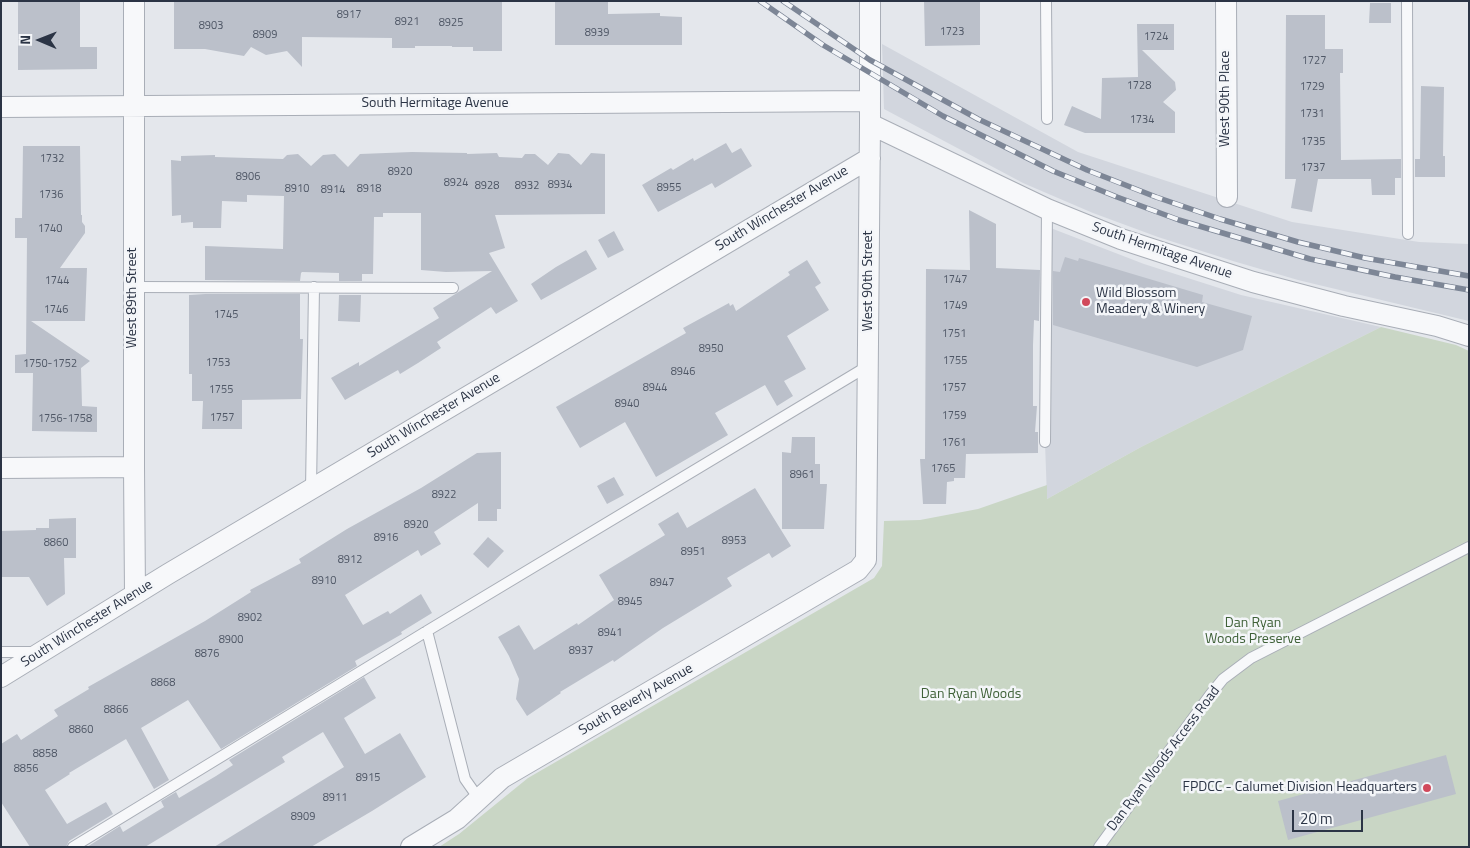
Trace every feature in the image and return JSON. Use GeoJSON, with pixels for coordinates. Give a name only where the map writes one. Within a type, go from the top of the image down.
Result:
{"type":"FeatureCollection","features":[{"type":"Feature","properties":{"kind":"street","name":"West 89th Street"},"geometry":{"type":"LineString","coordinates":[[134,1],[135,594]]}},
{"type":"Feature","properties":{"kind":"street","name":"West 90th Street"},"geometry":{"type":"LineString","coordinates":[[866,560],[870,1]]}},
{"type":"Feature","properties":{"kind":"street","name":"West 90th Place"},"geometry":{"type":"LineString","coordinates":[[1226,1],[1227,197]]}},
{"type":"Feature","properties":{"kind":"street","name":"South Hermitage Avenue"},"geometry":{"type":"LineString","coordinates":[[1,107],[870,101]]}},
{"type":"Feature","properties":{"kind":"street","name":"South Hermitage Avenue"},"geometry":{"type":"LineString","coordinates":[[870,124],[1047,209],[1121,239],[1223,274],[1344,306],[1437,326],[1469,336]]}},
{"type":"Feature","properties":{"kind":"street","name":"South Winchester Avenue"},"geometry":{"type":"LineString","coordinates":[[1,678],[135,594],[870,158]]}},
{"type":"Feature","properties":{"kind":"street"},"geometry":{"type":"LineString","coordinates":[[1,468],[134,468]]}},
{"type":"Feature","properties":{"kind":"street","name":"South Beverly Avenue"},"geometry":{"type":"LineString","coordinates":[[411,847],[457,819],[502,778],[858,570],[866,560]]}},
{"type":"Feature","properties":{"kind":"lane"},"geometry":{"type":"LineString","coordinates":[[1046,1],[1047,120]]}},
{"type":"Feature","properties":{"kind":"lane"},"geometry":{"type":"LineString","coordinates":[[1407,1],[1408,234]]}},
{"type":"Feature","properties":{"kind":"lane"},"geometry":{"type":"LineString","coordinates":[[1045,442],[1047,209]]}},
{"type":"Feature","properties":{"kind":"lane"},"geometry":{"type":"LineString","coordinates":[[134,287],[453,288]]}},
{"type":"Feature","properties":{"kind":"lane"},"geometry":{"type":"LineString","coordinates":[[311,490],[314,287]]}},
{"type":"Feature","properties":{"kind":"lane"},"geometry":{"type":"LineString","coordinates":[[73,847],[427,631],[868,366]]}},
{"type":"Feature","properties":{"kind":"lane","name":"Dan Ryan Woods Access Road"},"geometry":{"type":"LineString","coordinates":[[1098,847],[1223,679],[1251,658],[1469,547]]}},
{"type":"Feature","properties":{"kind":"lane"},"geometry":{"type":"LineString","coordinates":[[427,631],[465,779],[479,799]]}},
{"type":"Feature","properties":{"kind":"lane"},"geometry":{"type":"LineString","coordinates":[[1,652],[44,652]]}},
{"type":"Feature","properties":{"kind":"shaded area"},"geometry":{"type":"Polygon","coordinates":[[[882,44],[1078,152],[1292,222],[1419,242],[1469,244],[1469,321],[1298,280],[1233,261],[1158,237],[1093,213],[1023,183],[884,109],[882,44]]]}},
{"type":"Feature","properties":{"kind":"shaded area"},"geometry":{"type":"Polygon","coordinates":[[[1048,227],[1144,264],[1241,295],[1381,327],[1141,447],[1047,499],[1045,442],[1048,227]]]}},
{"type":"Feature","properties":{"kind":"green space","name":"Dan Ryan Woods"},"geometry":{"type":"Polygon","coordinates":[[[1381,327],[1456,345],[1469,351],[1469,847],[439,847],[459,834],[528,778],[874,578],[882,566],[884,521],[920,520],[978,509],[1047,485],[1047,499],[1141,447],[1381,327]]]}},
{"type":"Feature","properties":{"kind":"building"},"geometry":{"type":"Polygon","coordinates":[[[18,1],[80,1],[80,47],[97,47],[97,69],[18,70],[18,1]]]}},
{"type":"Feature","properties":{"kind":"building"},"geometry":{"type":"Polygon","coordinates":[[[174,1],[502,1],[502,51],[473,51],[473,47],[452,46],[392,48],[392,38],[302,37],[302,67],[287,51],[266,55],[251,47],[244,56],[205,49],[174,49],[174,1]]]}},
{"type":"Feature","properties":{"kind":"building"},"geometry":{"type":"Polygon","coordinates":[[[555,1],[608,1],[608,14],[660,13],[660,16],[682,17],[682,45],[555,45],[555,1]]]}},
{"type":"Feature","properties":{"kind":"building"},"geometry":{"type":"Polygon","coordinates":[[[924,1],[980,1],[980,45],[925,46],[924,1]]]}},
{"type":"Feature","properties":{"kind":"building"},"geometry":{"type":"Polygon","coordinates":[[[1370,3],[1391,3],[1391,23],[1369,23],[1370,3]]]}},
{"type":"Feature","properties":{"kind":"building"},"geometry":{"type":"Polygon","coordinates":[[[1286,15],[1325,15],[1325,49],[1343,49],[1343,73],[1340,73],[1341,160],[1401,159],[1401,178],[1395,178],[1395,195],[1372,195],[1371,179],[1318,179],[1312,212],[1291,208],[1296,179],[1285,179],[1286,15]]]}},
{"type":"Feature","properties":{"kind":"building"},"geometry":{"type":"Polygon","coordinates":[[[1137,24],[1174,24],[1174,50],[1142,50],[1175,82],[1176,90],[1163,102],[1175,112],[1175,133],[1085,133],[1064,125],[1072,106],[1101,119],[1102,78],[1138,77],[1137,24]]]}},
{"type":"Feature","properties":{"kind":"building"},"geometry":{"type":"Polygon","coordinates":[[[1421,86],[1444,87],[1443,156],[1445,156],[1445,177],[1415,177],[1415,159],[1420,159],[1421,86]]]}},
{"type":"Feature","properties":{"kind":"building"},"geometry":{"type":"Polygon","coordinates":[[[726,143],[732,153],[741,148],[752,166],[715,188],[712,183],[658,212],[642,185],[671,168],[673,170],[693,158],[694,161],[726,143]]]}},
{"type":"Feature","properties":{"kind":"building"},"geometry":{"type":"Polygon","coordinates":[[[23,146],[80,146],[81,215],[85,226],[85,233],[60,268],[87,268],[85,321],[31,321],[90,361],[81,368],[82,406],[97,407],[97,432],[32,431],[33,373],[15,373],[15,355],[26,354],[27,238],[15,238],[15,218],[22,218],[23,146]]]}},
{"type":"Feature","properties":{"kind":"building"},"geometry":{"type":"Polygon","coordinates":[[[412,152],[497,153],[499,157],[522,158],[525,154],[535,154],[548,165],[558,153],[569,154],[581,165],[591,153],[605,154],[605,214],[495,215],[505,248],[489,253],[518,301],[496,314],[491,307],[437,342],[441,348],[418,363],[400,374],[398,370],[345,400],[331,378],[359,362],[359,366],[439,318],[433,308],[492,271],[446,272],[421,270],[421,213],[383,213],[383,217],[374,217],[373,274],[362,274],[362,281],[339,281],[339,273],[302,272],[300,281],[205,280],[205,246],[283,249],[284,196],[247,195],[247,202],[222,201],[221,228],[193,228],[193,222],[181,223],[181,215],[172,216],[171,160],[181,161],[181,156],[215,155],[215,157],[283,159],[287,155],[298,154],[311,166],[323,155],[335,154],[348,167],[360,154],[412,152]]]}},
{"type":"Feature","properties":{"kind":"building"},"geometry":{"type":"Polygon","coordinates":[[[969,210],[996,224],[996,268],[1040,270],[1039,321],[1034,320],[1033,345],[1033,406],[1037,406],[1035,432],[1038,432],[1038,453],[966,454],[965,478],[954,478],[954,481],[947,482],[946,504],[923,504],[920,459],[925,459],[926,269],[970,270],[969,210]]]}},
{"type":"Feature","properties":{"kind":"building"},"geometry":{"type":"Polygon","coordinates":[[[614,231],[624,250],[608,258],[598,240],[614,231]]]}},
{"type":"Feature","properties":{"kind":"building"},"geometry":{"type":"Polygon","coordinates":[[[586,250],[597,269],[541,300],[531,284],[586,250]]]}},
{"type":"Feature","properties":{"kind":"building"},"geometry":{"type":"Polygon","coordinates":[[[1065,257],[1078,261],[1079,258],[1203,295],[1202,302],[1252,316],[1243,350],[1197,367],[1053,325],[1053,271],[1060,272],[1065,257]]]}},
{"type":"Feature","properties":{"kind":"building"},"geometry":{"type":"Polygon","coordinates":[[[807,260],[821,283],[815,287],[829,310],[787,336],[806,369],[784,381],[793,396],[777,406],[765,385],[715,413],[728,435],[656,477],[625,422],[580,448],[556,407],[686,333],[683,328],[729,303],[730,306],[733,304],[736,311],[790,275],[788,272],[807,260]]]}},
{"type":"Feature","properties":{"kind":"building"},"geometry":{"type":"Polygon","coordinates":[[[300,294],[300,339],[303,339],[301,399],[242,400],[242,429],[202,429],[203,401],[192,401],[192,374],[189,374],[189,295],[300,294]]]}},
{"type":"Feature","properties":{"kind":"building"},"geometry":{"type":"Polygon","coordinates":[[[339,295],[361,295],[360,322],[338,321],[339,295]]]}},
{"type":"Feature","properties":{"kind":"building"},"geometry":{"type":"Polygon","coordinates":[[[792,437],[815,437],[815,464],[820,464],[820,484],[827,484],[824,529],[782,529],[782,452],[791,453],[792,437]]]}},
{"type":"Feature","properties":{"kind":"building"},"geometry":{"type":"Polygon","coordinates":[[[501,452],[501,509],[497,509],[497,521],[478,521],[478,503],[434,532],[441,544],[421,556],[418,550],[345,595],[363,625],[388,611],[390,614],[421,594],[432,613],[401,632],[402,634],[355,661],[357,666],[221,749],[188,700],[141,728],[169,780],[154,789],[126,739],[69,773],[45,790],[67,824],[106,802],[113,814],[69,841],[66,847],[30,847],[1,802],[1,744],[17,734],[21,740],[58,716],[54,710],[89,689],[88,687],[205,621],[251,592],[250,590],[301,563],[299,559],[347,529],[421,488],[477,453],[501,452]]]}},
{"type":"Feature","properties":{"kind":"building"},"geometry":{"type":"Polygon","coordinates":[[[614,477],[624,495],[607,504],[597,486],[614,477]]]}},
{"type":"Feature","properties":{"kind":"building"},"geometry":{"type":"Polygon","coordinates":[[[755,488],[791,546],[772,558],[769,553],[727,578],[732,586],[663,628],[614,662],[613,660],[560,692],[527,716],[516,699],[519,679],[498,637],[519,625],[534,650],[577,623],[578,625],[614,600],[599,575],[665,535],[658,524],[678,512],[687,528],[755,488]]]}},
{"type":"Feature","properties":{"kind":"building"},"geometry":{"type":"Polygon","coordinates":[[[76,518],[76,558],[64,558],[65,594],[47,606],[29,577],[1,577],[1,531],[49,528],[49,519],[76,518]]]}},
{"type":"Feature","properties":{"kind":"building"},"geometry":{"type":"Polygon","coordinates":[[[488,537],[504,551],[488,568],[473,554],[488,537]]]}},
{"type":"Feature","properties":{"kind":"building"},"geometry":{"type":"Polygon","coordinates":[[[364,677],[376,698],[344,718],[365,754],[400,733],[426,777],[372,811],[311,847],[214,847],[344,767],[323,732],[282,757],[285,762],[145,847],[87,847],[120,826],[123,832],[164,807],[161,801],[176,792],[179,798],[216,776],[233,765],[229,760],[364,677]]]}},
{"type":"Feature","properties":{"kind":"building"},"geometry":{"type":"Polygon","coordinates":[[[1446,755],[1456,794],[1288,840],[1278,801],[1446,755]]]}},
{"type":"Feature","properties":{"kind":"railway"},"geometry":{"type":"LineString","coordinates":[[760,1],[823,45],[943,116],[1053,171],[1179,220],[1310,259],[1469,290]]}},
{"type":"Feature","properties":{"kind":"railway"},"geometry":{"type":"LineString","coordinates":[[783,1],[870,60],[978,119],[1087,170],[1220,219],[1298,242],[1365,258],[1469,276]]}},
{"type":"Feature","properties":{"kind":"place","name":"Wild Blossom Meadery & Winery"},"geometry":{"type":"Point","coordinates":[1086,302]}},
{"type":"Feature","properties":{"kind":"place","name":"FPDCC - Calumet Division Headquarters"},"geometry":{"type":"Point","coordinates":[1427,788]}},
{"type":"Feature","properties":{"kind":"park label","name":"Dan Ryan Woods Preserve"},"geometry":{"type":"Point","coordinates":[1253,632]}}]}
